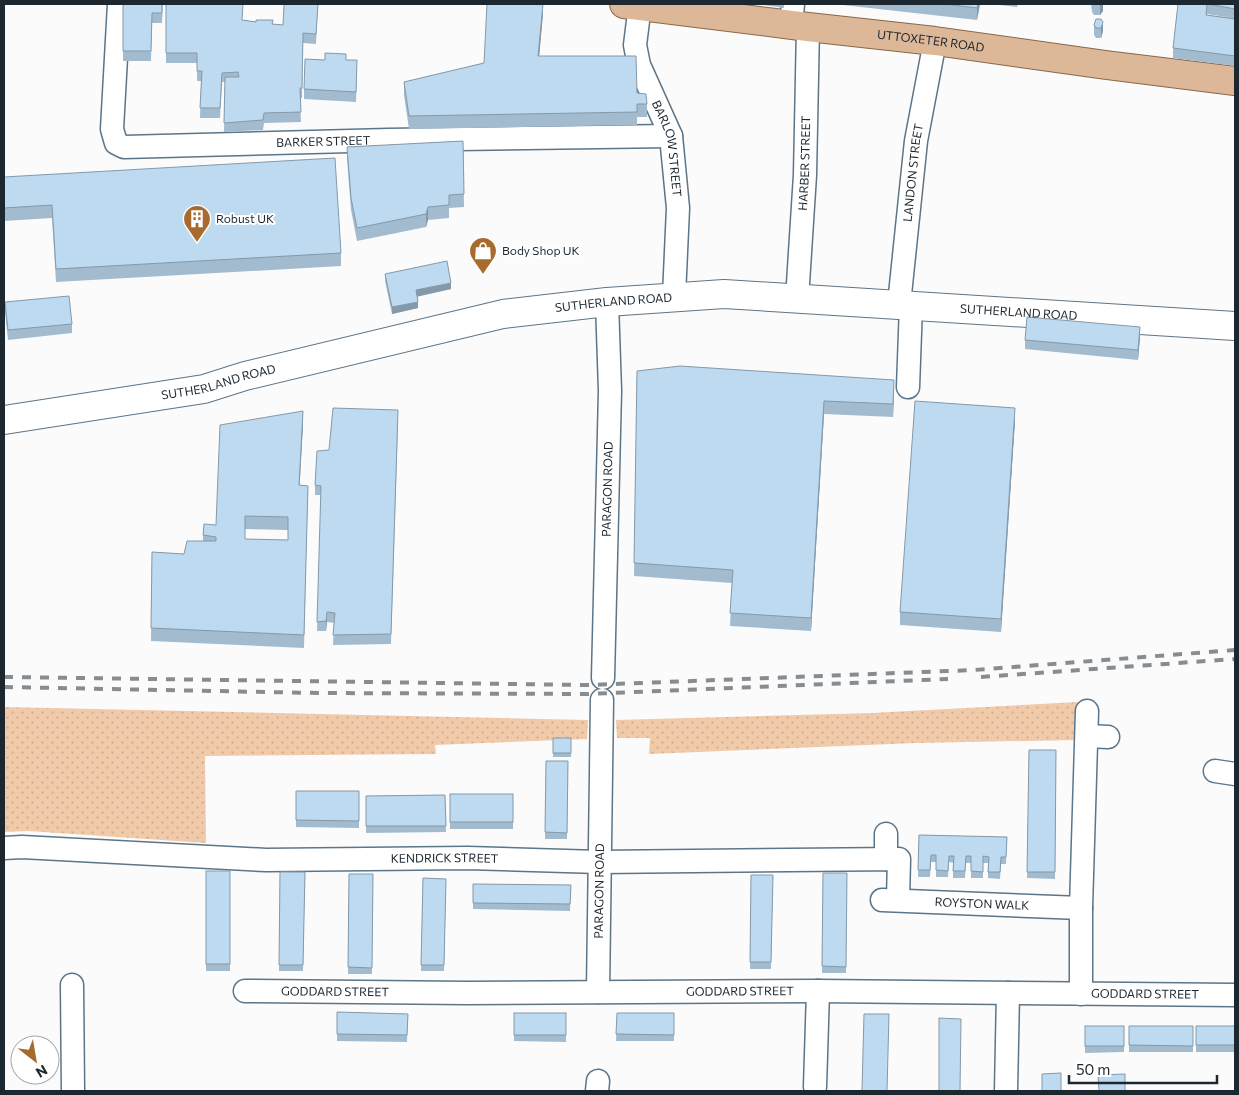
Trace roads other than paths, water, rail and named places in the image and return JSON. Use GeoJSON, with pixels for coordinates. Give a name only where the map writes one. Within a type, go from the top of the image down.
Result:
{"type":"FeatureCollection","features":[{"type":"Feature","properties":{"kind":"main road","name":"UTTOXETER ROAD"},"geometry":{"type":"LineString","coordinates":[[632,5],[798,19],[935,41],[1235,81]]}},
{"type":"Feature","properties":{"kind":"street","name":"BARKER STREET"},"geometry":{"type":"LineString","coordinates":[[119,4],[112,129],[116,143],[124,147],[671,136]]}},
{"type":"Feature","properties":{"kind":"street","name":"BARLOW STREET"},"geometry":{"type":"LineString","coordinates":[[632,5],[635,44],[639,65],[671,136],[678,208],[674,296]]}},
{"type":"Feature","properties":{"kind":"street","name":"HARBER STREET"},"geometry":{"type":"LineString","coordinates":[[797,299],[805,175],[798,19]]}},
{"type":"Feature","properties":{"kind":"street","name":"LANDON STREET"},"geometry":{"type":"LineString","coordinates":[[908,387],[905,304],[916,141],[935,41]]}},
{"type":"Feature","properties":{"kind":"street","name":"SUTHERLAND ROAD"},"geometry":{"type":"LineString","coordinates":[[4,420],[204,389],[245,376],[503,314],[674,296],[724,294],[1235,326]]}},
{"type":"Feature","properties":{"kind":"street","name":"PARAGON ROAD"},"geometry":{"type":"LineString","coordinates":[[603,678],[610,391],[607,302]]}},
{"type":"Feature","properties":{"kind":"street","name":"PARAGON ROAD"},"geometry":{"type":"LineString","coordinates":[[598,992],[598,862],[602,700]]}},
{"type":"Feature","properties":{"kind":"street"},"geometry":{"type":"LineString","coordinates":[[1081,994],[1081,908],[1098,737],[1087,711]]}},
{"type":"Feature","properties":{"kind":"street"},"geometry":{"type":"LineString","coordinates":[[886,834],[886,859]]}},
{"type":"Feature","properties":{"kind":"street","name":"KENDRICK STREET"},"geometry":{"type":"LineString","coordinates":[[4,848],[22,847],[266,860],[468,858],[598,862],[886,859]]}},
{"type":"Feature","properties":{"kind":"street","name":"ROYSTON WALK"},"geometry":{"type":"LineString","coordinates":[[886,859],[899,859],[890,899],[1081,908]]}},
{"type":"Feature","properties":{"kind":"street"},"geometry":{"type":"LineString","coordinates":[[72,985],[73,1091]]}},
{"type":"Feature","properties":{"kind":"street","name":"GODDARD STREET"},"geometry":{"type":"LineString","coordinates":[[245,992],[818,992],[1235,995]]}},
{"type":"Feature","properties":{"kind":"street"},"geometry":{"type":"LineString","coordinates":[[815,1087],[818,992]]}},
{"type":"Feature","properties":{"kind":"street"},"geometry":{"type":"LineString","coordinates":[[1006,1091],[1008,993]]}},
{"type":"Feature","properties":{"kind":"railway"},"geometry":{"type":"LineString","coordinates":[[4,677],[589,685],[974,670],[1235,650]]}},
{"type":"Feature","properties":{"kind":"railway"},"geometry":{"type":"LineString","coordinates":[[981,677],[1235,659]]}},
{"type":"Feature","properties":{"kind":"railway"},"geometry":{"type":"LineString","coordinates":[[4,687],[319,693],[588,694],[948,679]]}},
{"type":"Feature","properties":{"kind":"place","name":"Robust UK"},"geometry":{"type":"Point","coordinates":[197,243]}},
{"type":"Feature","properties":{"kind":"place","name":"Body Shop UK"},"geometry":{"type":"Point","coordinates":[483,275]}}]}
